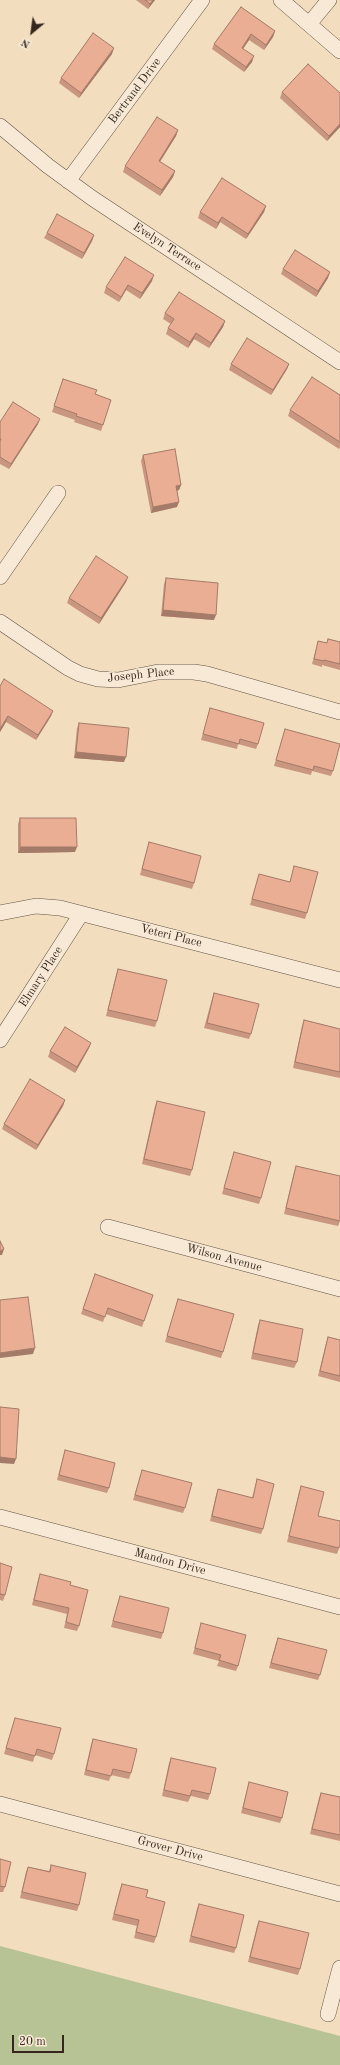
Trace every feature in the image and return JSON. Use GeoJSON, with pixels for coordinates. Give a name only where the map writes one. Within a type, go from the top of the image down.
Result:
{"type":"FeatureCollection","features":[{"type":"Feature","properties":{"kind":"street","name":"Bertrand Drive"},"geometry":{"type":"LineString","coordinates":[[68,181],[202,0]]}},
{"type":"Feature","properties":{"kind":"street"},"geometry":{"type":"LineString","coordinates":[[281,0],[340,51]]}},
{"type":"Feature","properties":{"kind":"street"},"geometry":{"type":"LineString","coordinates":[[309,24],[329,0]]}},
{"type":"Feature","properties":{"kind":"street","name":"Evelyn Terrace"},"geometry":{"type":"LineString","coordinates":[[0,126],[68,181],[340,362]]}},
{"type":"Feature","properties":{"kind":"street"},"geometry":{"type":"LineString","coordinates":[[0,577],[58,493]]}},
{"type":"Feature","properties":{"kind":"street","name":"Joseph Place"},"geometry":{"type":"LineString","coordinates":[[0,622],[68,668],[80,674],[98,679],[118,680],[158,672],[194,672],[207,674],[340,712]]}},
{"type":"Feature","properties":{"kind":"street","name":"Veteri Place"},"geometry":{"type":"LineString","coordinates":[[0,913],[36,906],[60,908],[340,980]]}},
{"type":"Feature","properties":{"kind":"street","name":"Elmary Place"},"geometry":{"type":"LineString","coordinates":[[0,1040],[81,914]]}},
{"type":"Feature","properties":{"kind":"street","name":"Wilson Avenue"},"geometry":{"type":"LineString","coordinates":[[108,1227],[340,1289]]}},
{"type":"Feature","properties":{"kind":"street","name":"Mandon Drive"},"geometry":{"type":"LineString","coordinates":[[0,1517],[340,1607]]}},
{"type":"Feature","properties":{"kind":"street","name":"Grover Drive"},"geometry":{"type":"LineString","coordinates":[[0,1804],[340,1894]]}},
{"type":"Feature","properties":{"kind":"street"},"geometry":{"type":"LineString","coordinates":[[328,2014],[340,1968]]}},
{"type":"Feature","properties":{"kind":"green space"},"geometry":{"type":"Polygon","coordinates":[[[0,1946],[340,2036],[340,2065],[0,2065],[0,1946]]]}},
{"type":"Feature","properties":{"kind":"building"},"geometry":{"type":"Polygon","coordinates":[[[145,0],[153,0],[150,4],[145,0]]]}},
{"type":"Feature","properties":{"kind":"building"},"geometry":{"type":"Polygon","coordinates":[[[241,7],[275,31],[266,45],[251,34],[242,48],[254,56],[246,67],[214,44],[241,7]]]}},
{"type":"Feature","properties":{"kind":"building"},"geometry":{"type":"Polygon","coordinates":[[[93,33],[114,48],[81,93],[61,78],[93,33]]]}},
{"type":"Feature","properties":{"kind":"building"},"geometry":{"type":"Polygon","coordinates":[[[308,64],[340,93],[340,124],[329,136],[282,92],[308,64]]]}},
{"type":"Feature","properties":{"kind":"building"},"geometry":{"type":"Polygon","coordinates":[[[157,117],[178,130],[159,161],[175,171],[162,190],[125,166],[157,117]]]}},
{"type":"Feature","properties":{"kind":"building"},"geometry":{"type":"Polygon","coordinates":[[[222,178],[266,206],[248,234],[222,217],[218,223],[200,212],[222,178]]]}},
{"type":"Feature","properties":{"kind":"building"},"geometry":{"type":"Polygon","coordinates":[[[57,214],[94,235],[84,253],[47,233],[57,214]]]}},
{"type":"Feature","properties":{"kind":"building"},"geometry":{"type":"Polygon","coordinates":[[[295,250],[330,272],[318,291],[283,269],[295,250]]]}},
{"type":"Feature","properties":{"kind":"building"},"geometry":{"type":"Polygon","coordinates":[[[125,257],[154,275],[142,293],[128,285],[121,297],[106,287],[125,257]]]}},
{"type":"Feature","properties":{"kind":"building"},"geometry":{"type":"Polygon","coordinates":[[[179,292],[225,321],[211,343],[196,333],[190,342],[168,328],[174,319],[165,313],[179,292]]]}},
{"type":"Feature","properties":{"kind":"building"},"geometry":{"type":"Polygon","coordinates":[[[247,338],[289,364],[273,390],[231,364],[247,338]]]}},
{"type":"Feature","properties":{"kind":"building"},"geometry":{"type":"Polygon","coordinates":[[[312,377],[340,395],[340,442],[290,410],[312,377]]]}},
{"type":"Feature","properties":{"kind":"building"},"geometry":{"type":"Polygon","coordinates":[[[63,379],[97,390],[95,394],[111,400],[103,425],[76,416],[77,414],[54,406],[63,379]]]}},
{"type":"Feature","properties":{"kind":"building"},"geometry":{"type":"Polygon","coordinates":[[[13,402],[40,419],[11,464],[0,457],[0,422],[13,402]]]}},
{"type":"Feature","properties":{"kind":"building"},"geometry":{"type":"Polygon","coordinates":[[[175,449],[181,485],[176,486],[179,502],[153,507],[143,455],[175,449]]]}},
{"type":"Feature","properties":{"kind":"building"},"geometry":{"type":"Polygon","coordinates":[[[96,556],[128,577],[101,618],[69,598],[96,556]]]}},
{"type":"Feature","properties":{"kind":"building"},"geometry":{"type":"Polygon","coordinates":[[[166,578],[218,583],[216,615],[163,610],[166,578]]]}},
{"type":"Feature","properties":{"kind":"building"},"geometry":{"type":"Polygon","coordinates":[[[328,639],[340,642],[340,664],[314,659],[318,641],[327,643],[328,639]]]}},
{"type":"Feature","properties":{"kind":"building"},"geometry":{"type":"Polygon","coordinates":[[[4,679],[53,711],[38,735],[8,716],[0,729],[0,686],[4,679]]]}},
{"type":"Feature","properties":{"kind":"building"},"geometry":{"type":"Polygon","coordinates":[[[210,708],[264,723],[258,744],[240,739],[239,744],[203,734],[210,708]]]}},
{"type":"Feature","properties":{"kind":"building"},"geometry":{"type":"Polygon","coordinates":[[[79,723],[129,728],[126,757],[76,752],[79,723]]]}},
{"type":"Feature","properties":{"kind":"building"},"geometry":{"type":"Polygon","coordinates":[[[285,729],[340,744],[333,771],[314,766],[313,770],[276,760],[285,729]]]}},
{"type":"Feature","properties":{"kind":"building"},"geometry":{"type":"Polygon","coordinates":[[[20,818],[76,818],[77,847],[20,847],[20,818]]]}},
{"type":"Feature","properties":{"kind":"building"},"geometry":{"type":"Polygon","coordinates":[[[149,842],[201,856],[194,883],[142,869],[149,842]]]}},
{"type":"Feature","properties":{"kind":"building"},"geometry":{"type":"Polygon","coordinates":[[[294,866],[318,872],[307,913],[252,899],[259,874],[290,882],[294,866]]]}},
{"type":"Feature","properties":{"kind":"building"},"geometry":{"type":"Polygon","coordinates":[[[118,969],[167,980],[157,1021],[108,1010],[118,969]]]}},
{"type":"Feature","properties":{"kind":"building"},"geometry":{"type":"Polygon","coordinates":[[[214,993],[259,1004],[251,1034],[207,1023],[214,993]]]}},
{"type":"Feature","properties":{"kind":"building"},"geometry":{"type":"Polygon","coordinates":[[[304,1020],[340,1029],[340,1072],[295,1062],[304,1020]]]}},
{"type":"Feature","properties":{"kind":"building"},"geometry":{"type":"Polygon","coordinates":[[[65,1027],[91,1043],[77,1067],[50,1051],[65,1027]]]}},
{"type":"Feature","properties":{"kind":"building"},"geometry":{"type":"Polygon","coordinates":[[[30,1079],[65,1100],[38,1145],[4,1124],[30,1079]]]}},
{"type":"Feature","properties":{"kind":"building"},"geometry":{"type":"Polygon","coordinates":[[[157,1101],[205,1112],[192,1170],[144,1159],[157,1101]]]}},
{"type":"Feature","properties":{"kind":"building"},"geometry":{"type":"Polygon","coordinates":[[[234,1152],[271,1162],[261,1198],[224,1188],[234,1152]]]}},
{"type":"Feature","properties":{"kind":"building"},"geometry":{"type":"Polygon","coordinates":[[[296,1166],[340,1176],[340,1221],[286,1208],[296,1166]]]}},
{"type":"Feature","properties":{"kind":"building"},"geometry":{"type":"Polygon","coordinates":[[[0,1241],[4,1249],[0,1251],[0,1241]]]}},
{"type":"Feature","properties":{"kind":"building"},"geometry":{"type":"Polygon","coordinates":[[[95,1274],[153,1295],[144,1321],[108,1308],[105,1317],[83,1309],[95,1274]]]}},
{"type":"Feature","properties":{"kind":"building"},"geometry":{"type":"Polygon","coordinates":[[[28,1297],[35,1348],[0,1353],[0,1300],[28,1297]]]}},
{"type":"Feature","properties":{"kind":"building"},"geometry":{"type":"Polygon","coordinates":[[[178,1299],[234,1314],[223,1352],[167,1336],[178,1299]]]}},
{"type":"Feature","properties":{"kind":"building"},"geometry":{"type":"Polygon","coordinates":[[[260,1320],[303,1329],[297,1362],[253,1353],[260,1320]]]}},
{"type":"Feature","properties":{"kind":"building"},"geometry":{"type":"Polygon","coordinates":[[[328,1337],[340,1340],[340,1376],[320,1371],[328,1337]]]}},
{"type":"Feature","properties":{"kind":"building"},"geometry":{"type":"Polygon","coordinates":[[[0,1407],[19,1409],[16,1459],[0,1457],[0,1407]]]}},
{"type":"Feature","properties":{"kind":"building"},"geometry":{"type":"Polygon","coordinates":[[[65,1450],[115,1463],[109,1488],[59,1475],[65,1450]]]}},
{"type":"Feature","properties":{"kind":"building"},"geometry":{"type":"Polygon","coordinates":[[[142,1470],[192,1483],[185,1508],[135,1495],[142,1470]]]}},
{"type":"Feature","properties":{"kind":"building"},"geometry":{"type":"Polygon","coordinates":[[[257,1479],[274,1484],[263,1529],[212,1516],[218,1489],[253,1498],[257,1479]]]}},
{"type":"Feature","properties":{"kind":"building"},"geometry":{"type":"Polygon","coordinates":[[[301,1486],[324,1492],[318,1516],[340,1521],[339,1548],[289,1536],[301,1486]]]}},
{"type":"Feature","properties":{"kind":"building"},"geometry":{"type":"Polygon","coordinates":[[[0,1563],[12,1567],[5,1595],[0,1594],[0,1563]]]}},
{"type":"Feature","properties":{"kind":"building"},"geometry":{"type":"Polygon","coordinates":[[[40,1574],[71,1582],[70,1585],[88,1590],[79,1626],[66,1622],[69,1608],[34,1600],[40,1574]]]}},
{"type":"Feature","properties":{"kind":"building"},"geometry":{"type":"Polygon","coordinates":[[[120,1596],[169,1608],[163,1633],[113,1621],[120,1596]]]}},
{"type":"Feature","properties":{"kind":"building"},"geometry":{"type":"Polygon","coordinates":[[[201,1623],[246,1635],[238,1666],[219,1660],[221,1655],[195,1648],[201,1623]]]}},
{"type":"Feature","properties":{"kind":"building"},"geometry":{"type":"Polygon","coordinates":[[[278,1638],[327,1650],[320,1675],[271,1663],[278,1638]]]}},
{"type":"Feature","properties":{"kind":"building"},"geometry":{"type":"Polygon","coordinates":[[[15,1718],[61,1728],[54,1754],[37,1749],[35,1756],[6,1748],[15,1718]]]}},
{"type":"Feature","properties":{"kind":"building"},"geometry":{"type":"Polygon","coordinates":[[[93,1739],[137,1749],[131,1773],[113,1769],[111,1776],[86,1770],[93,1739]]]}},
{"type":"Feature","properties":{"kind":"building"},"geometry":{"type":"Polygon","coordinates":[[[171,1758],[216,1768],[210,1794],[192,1790],[190,1796],[164,1790],[171,1758]]]}},
{"type":"Feature","properties":{"kind":"building"},"geometry":{"type":"Polygon","coordinates":[[[249,1782],[288,1792],[282,1818],[243,1808],[249,1782]]]}},
{"type":"Feature","properties":{"kind":"building"},"geometry":{"type":"Polygon","coordinates":[[[321,1793],[340,1797],[340,1835],[312,1829],[321,1793]]]}},
{"type":"Feature","properties":{"kind":"building"},"geometry":{"type":"Polygon","coordinates":[[[0,1859],[11,1862],[5,1887],[0,1886],[0,1859]]]}},
{"type":"Feature","properties":{"kind":"building"},"geometry":{"type":"Polygon","coordinates":[[[51,1865],[86,1873],[79,1905],[22,1892],[28,1867],[50,1872],[51,1865]]]}},
{"type":"Feature","properties":{"kind":"building"},"geometry":{"type":"Polygon","coordinates":[[[122,1884],[148,1890],[146,1897],[165,1902],[156,1937],[136,1932],[139,1920],[114,1914],[122,1884]]]}},
{"type":"Feature","properties":{"kind":"building"},"geometry":{"type":"Polygon","coordinates":[[[199,1904],[244,1915],[236,1948],[191,1936],[199,1904]]]}},
{"type":"Feature","properties":{"kind":"building"},"geometry":{"type":"Polygon","coordinates":[[[259,1921],[309,1933],[300,1969],[250,1957],[259,1921]]]}}]}
